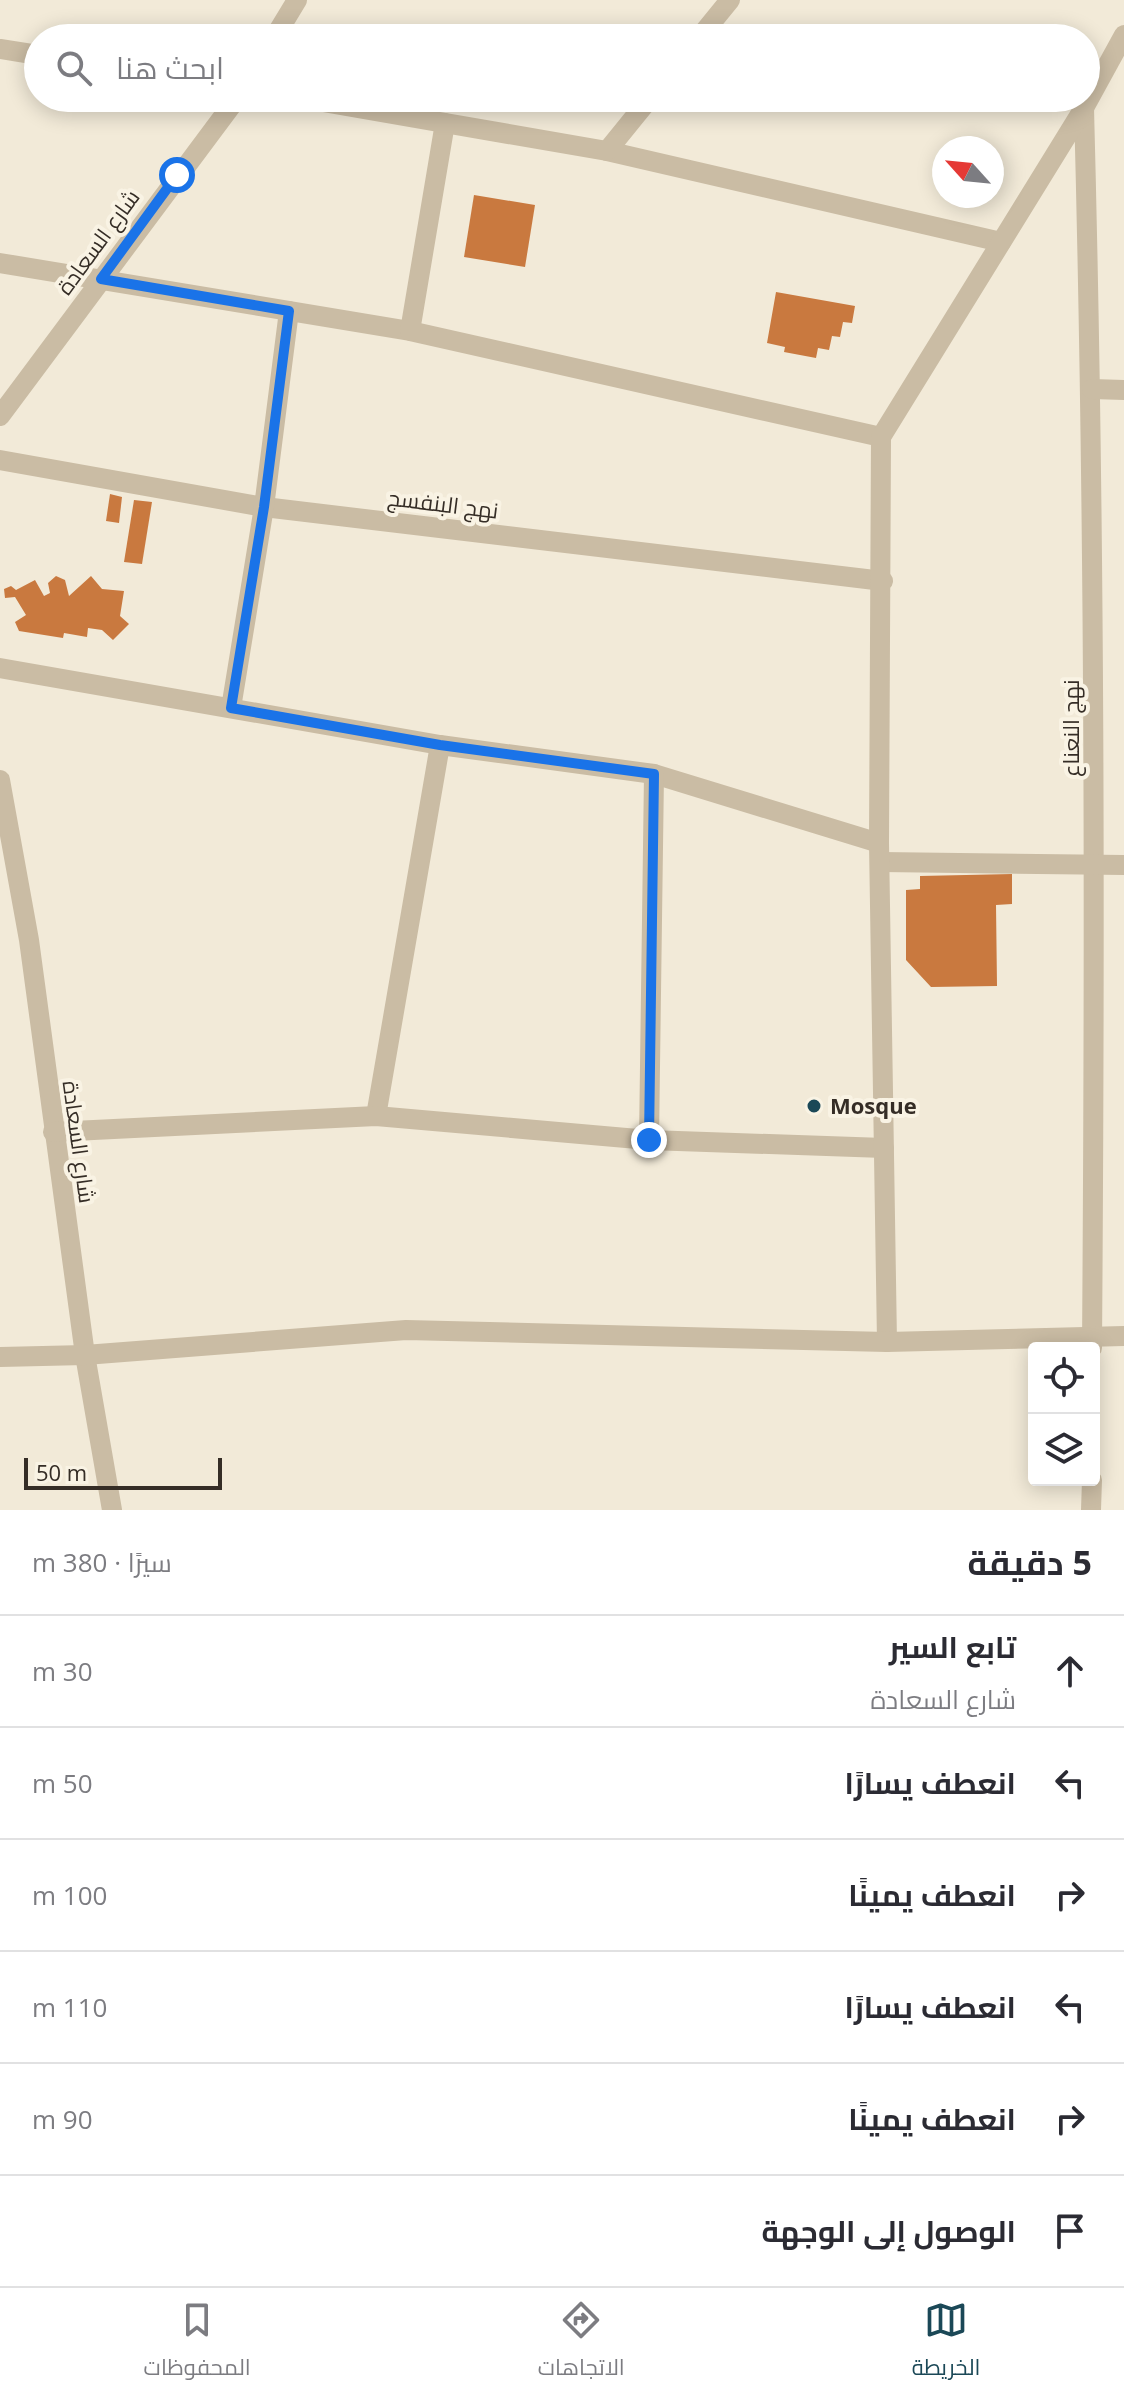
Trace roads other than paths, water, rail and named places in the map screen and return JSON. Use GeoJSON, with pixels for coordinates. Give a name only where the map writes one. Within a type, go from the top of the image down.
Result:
{"type":"FeatureCollection","features":[{"type":"Feature","properties":{"kind":"street"},"geometry":{"type":"LineString","coordinates":[[282,24],[297,0]]}},
{"type":"Feature","properties":{"kind":"street"},"geometry":{"type":"LineString","coordinates":[[710,24],[730,0]]}},
{"type":"Feature","properties":{"kind":"street"},"geometry":{"type":"LineString","coordinates":[[1100,79],[1124,35]]}},
{"type":"Feature","properties":{"kind":"street"},"geometry":{"type":"LineString","coordinates":[[0,49],[24,53]]}},
{"type":"Feature","properties":{"kind":"street","name":"شارع السعادة"},"geometry":{"type":"LineString","coordinates":[[0,416],[226,112]]}},
{"type":"Feature","properties":{"kind":"street"},"geometry":{"type":"LineString","coordinates":[[381,112],[607,151],[1001,242]]}},
{"type":"Feature","properties":{"kind":"street"},"geometry":{"type":"LineString","coordinates":[[607,151],[639,112]]}},
{"type":"Feature","properties":{"kind":"street"},"geometry":{"type":"LineString","coordinates":[[887,1342],[880,853],[881,437],[1082,112]]}},
{"type":"Feature","properties":{"kind":"street","name":"نهج النعناع"},"geometry":{"type":"LineString","coordinates":[[1084,112],[1092,389],[1096,865],[1092,1342]]}},
{"type":"Feature","properties":{"kind":"street"},"geometry":{"type":"LineString","coordinates":[[410,331],[445,123]]}},
{"type":"Feature","properties":{"kind":"street"},"geometry":{"type":"LineString","coordinates":[[0,263],[410,331],[881,437]]}},
{"type":"Feature","properties":{"kind":"street"},"geometry":{"type":"LineString","coordinates":[[231,708],[264,507],[289,311]]}},
{"type":"Feature","properties":{"kind":"street"},"geometry":{"type":"LineString","coordinates":[[1092,389],[1124,390]]}},
{"type":"Feature","properties":{"kind":"street","name":"نهج البنفسج"},"geometry":{"type":"LineString","coordinates":[[0,460],[264,507],[883,581]]}},
{"type":"Feature","properties":{"kind":"street"},"geometry":{"type":"LineString","coordinates":[[0,668],[440,745],[654,774],[880,853],[1124,865]]}},
{"type":"Feature","properties":{"kind":"street"},"geometry":{"type":"LineString","coordinates":[[376,1116],[440,745]]}},
{"type":"Feature","properties":{"kind":"street"},"geometry":{"type":"LineString","coordinates":[[649,1140],[654,774]]}},
{"type":"Feature","properties":{"kind":"street","name":"شارع السعادة"},"geometry":{"type":"LineString","coordinates":[[0,780],[29,940],[85,1355],[112,1510]]}},
{"type":"Feature","properties":{"kind":"street"},"geometry":{"type":"LineString","coordinates":[[53,1132],[376,1116],[649,1140],[884,1148]]}},
{"type":"Feature","properties":{"kind":"street"},"geometry":{"type":"LineString","coordinates":[[0,1357],[85,1355],[406,1330],[887,1342],[1028,1342]]}},
{"type":"Feature","properties":{"kind":"street"},"geometry":{"type":"LineString","coordinates":[[1092,1342],[1124,1336]]}},
{"type":"Feature","properties":{"kind":"street"},"geometry":{"type":"LineString","coordinates":[[1091,1510],[1092,1486]]}},
{"type":"Feature","properties":{"kind":"place","name":"Mosque"},"geometry":{"type":"Point","coordinates":[814,1106]}}]}
